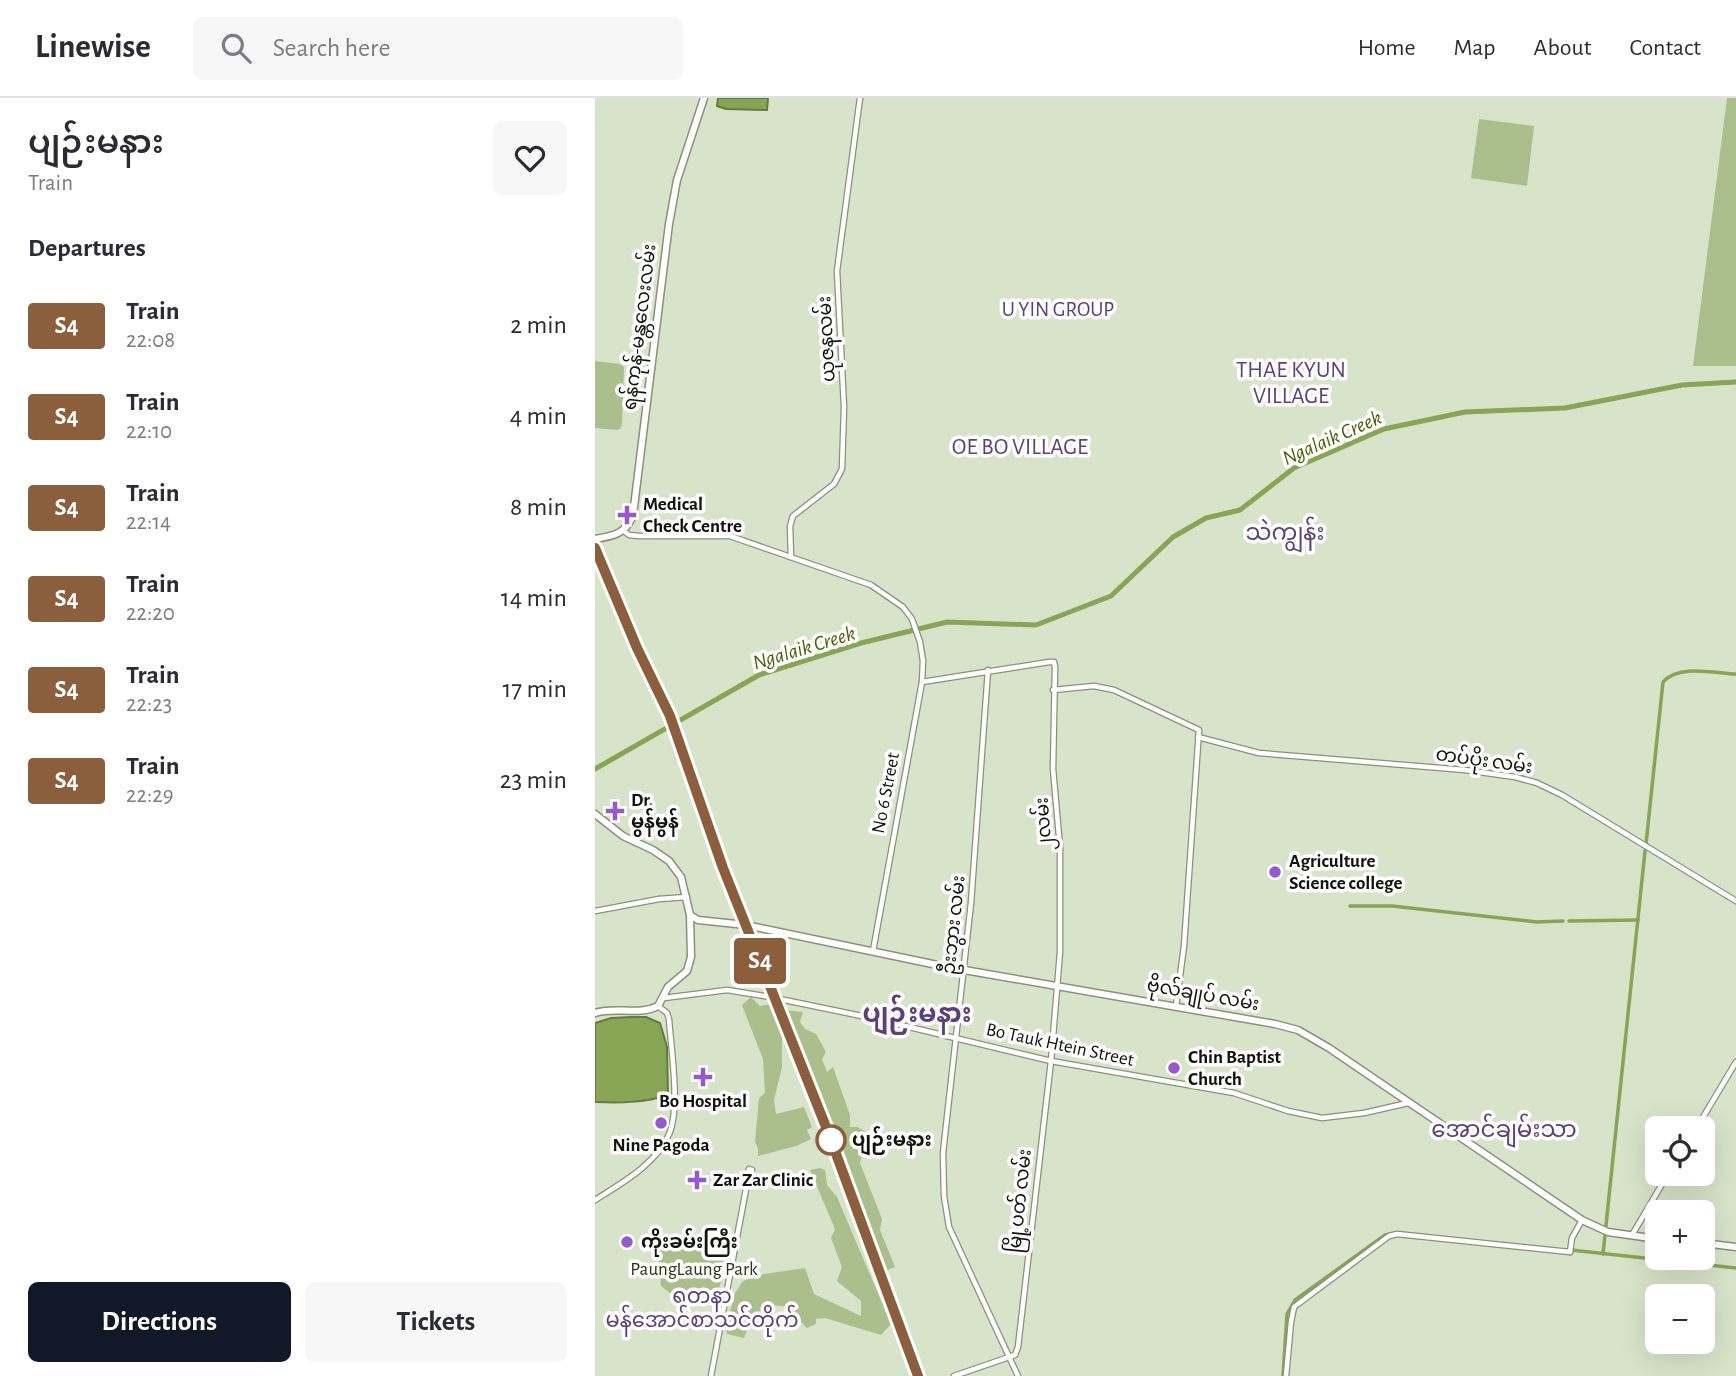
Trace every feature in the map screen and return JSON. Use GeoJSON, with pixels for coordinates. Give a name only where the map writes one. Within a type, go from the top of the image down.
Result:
{"type":"FeatureCollection","features":[{"type":"Feature","properties":{"kind":"main road","name":"ရန်ကုန်-မန္တလေးလမ်း"},"geometry":{"type":"LineString","coordinates":[[624,531],[631,522],[636,504],[660,286],[677,180],[704,98]]}},
{"type":"Feature","properties":{"kind":"main road"},"geometry":{"type":"LineString","coordinates":[[595,539],[624,531]]}},
{"type":"Feature","properties":{"kind":"main road"},"geometry":{"type":"LineString","coordinates":[[595,814],[622,836],[653,850],[680,873],[690,915],[692,951],[689,967],[668,987],[658,1006],[648,1010],[604,1010],[595,1013]]}},
{"type":"Feature","properties":{"kind":"main road","name":"ဗိုလ်ချုပ် လမ်း"},"geometry":{"type":"LineString","coordinates":[[690,915],[698,920],[743,925],[964,970],[1176,1006],[1297,1030],[1329,1048],[1582,1220],[1605,1230],[1645,1238]]}},
{"type":"Feature","properties":{"kind":"main road"},"geometry":{"type":"LineString","coordinates":[[1715,1244],[1736,1247]]}},
{"type":"Feature","properties":{"kind":"street","name":"ယုဇနလမ်း"},"geometry":{"type":"LineString","coordinates":[[791,557],[790,526],[793,516],[834,484],[842,469],[844,407],[837,271],[860,98]]}},
{"type":"Feature","properties":{"kind":"street"},"geometry":{"type":"LineString","coordinates":[[624,531],[639,537],[730,536],[791,557]]}},
{"type":"Feature","properties":{"kind":"street","name":"No 6 Street"},"geometry":{"type":"LineString","coordinates":[[791,557],[871,586],[904,607],[915,624],[920,641],[922,682],[873,951]]}},
{"type":"Feature","properties":{"kind":"street","name":"၂လမ်း"},"geometry":{"type":"LineString","coordinates":[[988,670],[1054,662],[1053,769],[1061,876],[1057,985]]}},
{"type":"Feature","properties":{"kind":"street"},"geometry":{"type":"LineString","coordinates":[[922,682],[988,670]]}},
{"type":"Feature","properties":{"kind":"street","name":"ဦးဘွား လမ်း"},"geometry":{"type":"LineString","coordinates":[[988,670],[975,858],[943,1153],[946,1213],[951,1232],[1018,1376]]}},
{"type":"Feature","properties":{"kind":"street"},"geometry":{"type":"LineString","coordinates":[[1053,690],[1094,686],[1114,690],[1199,730],[1184,946],[1176,1006]]}},
{"type":"Feature","properties":{"kind":"street","name":"တပ်ပိုး လမ်း"},"geometry":{"type":"LineString","coordinates":[[1198,737],[1259,753],[1465,770],[1537,783],[1562,795],[1736,901]]}},
{"type":"Feature","properties":{"kind":"street"},"geometry":{"type":"LineString","coordinates":[[595,911],[659,899],[687,897]]}},
{"type":"Feature","properties":{"kind":"street","name":"မြို့ပတ် လမ်း"},"geometry":{"type":"LineString","coordinates":[[1009,1356],[1015,1355],[1018,1347],[1051,1061],[1057,985]]}},
{"type":"Feature","properties":{"kind":"street","name":"Bo Tauk Htein Street"},"geometry":{"type":"LineString","coordinates":[[664,998],[727,990],[817,1006],[1051,1061],[1234,1093],[1288,1111],[1322,1118],[1364,1113],[1408,1103]]}},
{"type":"Feature","properties":{"kind":"street"},"geometry":{"type":"LineString","coordinates":[[595,1200],[639,1170],[658,1152],[671,1129],[674,1114],[669,1019],[658,1006]]}},
{"type":"Feature","properties":{"kind":"street"},"geometry":{"type":"LineString","coordinates":[[1704,1116],[1736,1062]]}},
{"type":"Feature","properties":{"kind":"street"},"geometry":{"type":"LineString","coordinates":[[711,1376],[750,1173]]}},
{"type":"Feature","properties":{"kind":"street"},"geometry":{"type":"LineString","coordinates":[[1632,1236],[1661,1186]]}},
{"type":"Feature","properties":{"kind":"street"},"geometry":{"type":"LineString","coordinates":[[1286,1376],[1294,1307],[1389,1236],[1397,1234],[1569,1250],[1582,1220]]}},
{"type":"Feature","properties":{"kind":"street"},"geometry":{"type":"LineString","coordinates":[[954,1376],[1009,1356]]}},
{"type":"Feature","properties":{"kind":"green space"},"geometry":{"type":"Polygon","coordinates":[[[1727,98],[1736,98],[1736,366],[1693,366],[1727,98]]]}},
{"type":"Feature","properties":{"kind":"green space"},"geometry":{"type":"Polygon","coordinates":[[[1479,119],[1534,126],[1527,186],[1471,178],[1479,119]]]}},
{"type":"Feature","properties":{"kind":"green space"},"geometry":{"type":"Polygon","coordinates":[[[595,361],[620,364],[624,367],[622,423],[617,430],[595,428],[595,361]]]}},
{"type":"Feature","properties":{"kind":"green space"},"geometry":{"type":"Polygon","coordinates":[[[751,997],[760,1006],[782,1002],[785,1010],[803,1012],[800,1022],[805,1029],[816,1034],[826,1052],[822,1059],[827,1072],[833,1067],[850,1115],[850,1127],[857,1127],[868,1133],[860,1163],[882,1219],[880,1230],[895,1267],[883,1272],[782,1028],[782,1067],[774,1100],[776,1114],[804,1107],[812,1127],[807,1130],[811,1139],[758,1156],[755,1142],[759,1098],[765,1093],[763,1059],[742,1005],[751,997]]]}},
{"type":"Feature","properties":{"kind":"green space"},"geometry":{"type":"Polygon","coordinates":[[[810,1170],[825,1170],[827,1185],[837,1197],[891,1324],[881,1335],[825,1318],[816,1319],[816,1324],[807,1328],[801,1322],[792,1322],[788,1307],[772,1305],[750,1323],[744,1338],[727,1334],[726,1327],[735,1293],[743,1281],[764,1274],[805,1268],[814,1294],[861,1316],[861,1301],[837,1281],[842,1267],[831,1238],[835,1229],[810,1170]]]}},
{"type":"Feature","properties":{"kind":"green space","name":"PaungLaung Park"},"geometry":{"type":"Polygon","coordinates":[[[698,1244],[729,1255],[718,1292],[670,1293],[661,1286],[658,1248],[698,1244]]]}},
{"type":"Feature","properties":{"kind":"shaded area"},"geometry":{"type":"Polygon","coordinates":[[[718,98],[768,98],[767,110],[726,109],[717,106],[718,98]]]}},
{"type":"Feature","properties":{"kind":"shaded area"},"geometry":{"type":"Polygon","coordinates":[[[646,1017],[660,1023],[667,1047],[668,1095],[632,1102],[595,1102],[595,1023],[611,1018],[646,1017]]]}},
{"type":"Feature","properties":{"kind":"waterway","name":"Ngalaik Creek"},"geometry":{"type":"LineString","coordinates":[[595,769],[759,675],[861,643],[947,622],[1036,625],[1111,596],[1173,537],[1206,518],[1240,510],[1294,468],[1384,429],[1465,412],[1565,408],[1682,385],[1736,382]]}},
{"type":"Feature","properties":{"kind":"waterway"},"geometry":{"type":"LineString","coordinates":[[1646,844],[1663,682],[1670,676],[1687,671],[1736,674]]}},
{"type":"Feature","properties":{"kind":"waterway"},"geometry":{"type":"LineString","coordinates":[[1603,1254],[1645,851]]}},
{"type":"Feature","properties":{"kind":"waterway"},"geometry":{"type":"LineString","coordinates":[[1350,906],[1392,906],[1537,922],[1563,921]]}},
{"type":"Feature","properties":{"kind":"waterway"},"geometry":{"type":"LineString","coordinates":[[1569,921],[1638,920]]}},
{"type":"Feature","properties":{"kind":"waterway"},"geometry":{"type":"LineString","coordinates":[[1283,1376],[1287,1314],[1295,1300],[1385,1235],[1396,1233]]}},
{"type":"Feature","properties":{"kind":"waterway"},"geometry":{"type":"LineString","coordinates":[[1571,1250],[1736,1268]]}},
{"type":"Feature","properties":{"kind":"railway"},"geometry":{"type":"LineString","coordinates":[[595,548],[637,648],[670,716],[723,868],[828,1132],[918,1376]]}},
{"type":"Feature","properties":{"kind":"train","name":"S4"},"geometry":{"type":"LineString","coordinates":[[595,548],[637,648],[670,716],[723,868],[828,1132],[918,1376]]}},
{"type":"Feature","properties":{"kind":"place","name":"Medical Check Centre"},"geometry":{"type":"Point","coordinates":[627,515]}},
{"type":"Feature","properties":{"kind":"place","name":"Dr. မွန်မွန်"},"geometry":{"type":"Point","coordinates":[615,811]}},
{"type":"Feature","properties":{"kind":"place","name":"Agriculture Science college"},"geometry":{"type":"Point","coordinates":[1275,872]}},
{"type":"Feature","properties":{"kind":"place","name":"Chin Baptist Church"},"geometry":{"type":"Point","coordinates":[1174,1068]}},
{"type":"Feature","properties":{"kind":"place","name":"Bo Hospital"},"geometry":{"type":"Point","coordinates":[703,1077]}},
{"type":"Feature","properties":{"kind":"place","name":"Nine Pagoda"},"geometry":{"type":"Point","coordinates":[661,1123]}},
{"type":"Feature","properties":{"kind":"place","name":"ပျဉ်းမနား"},"geometry":{"type":"Point","coordinates":[831,1140]}},
{"type":"Feature","properties":{"kind":"place","name":"Zar Zar Clinic"},"geometry":{"type":"Point","coordinates":[697,1180]}},
{"type":"Feature","properties":{"kind":"place","name":"ကိုးခမ်းကြီး"},"geometry":{"type":"Point","coordinates":[627,1242]}},
{"type":"Feature","properties":{"kind":"district","name":"U YIN GROUP"},"geometry":{"type":"Point","coordinates":[1058,309]}},
{"type":"Feature","properties":{"kind":"district","name":"THAE KYUN VILLAGE"},"geometry":{"type":"Point","coordinates":[1291,383]}},
{"type":"Feature","properties":{"kind":"district","name":"OE BO VILLAGE"},"geometry":{"type":"Point","coordinates":[1020,447]}},
{"type":"Feature","properties":{"kind":"district","name":"သဲကျွန်း"},"geometry":{"type":"Point","coordinates":[1285,533]}},
{"type":"Feature","properties":{"kind":"district","name":"ပျဉ်းမနား"},"geometry":{"type":"Point","coordinates":[917,1014]}},
{"type":"Feature","properties":{"kind":"district","name":"အောင်ချမ်းသာ"},"geometry":{"type":"Point","coordinates":[1504,1130]}},
{"type":"Feature","properties":{"kind":"district","name":"ရတနာ မန်အောင်စာသင်တိုက်"},"geometry":{"type":"Point","coordinates":[702,1308]}}]}
